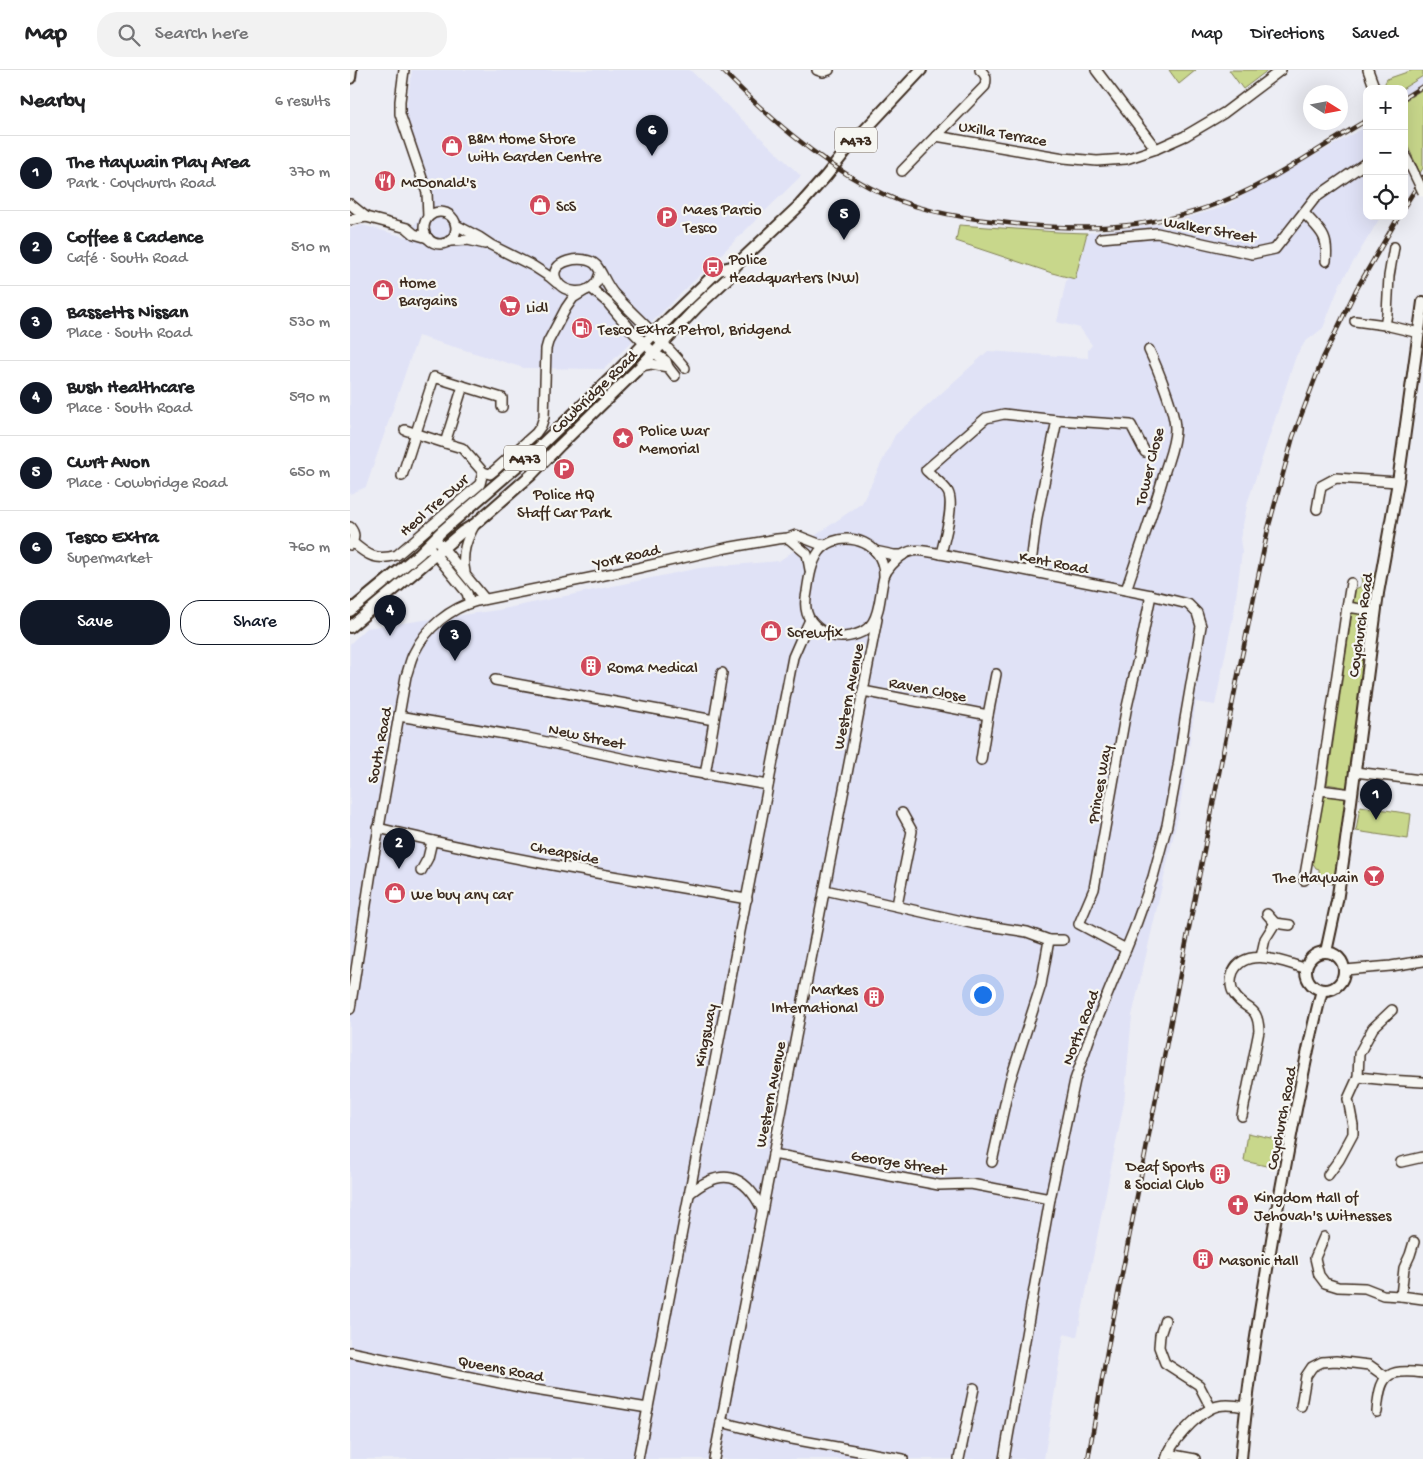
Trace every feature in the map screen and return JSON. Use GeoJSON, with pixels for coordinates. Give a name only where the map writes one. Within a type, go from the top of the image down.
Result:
{"type":"FeatureCollection","features":[{"type":"Feature","properties":{"kind":"main road"},"geometry":{"type":"LineString","coordinates":[[350,78],[351,70]]}},
{"type":"Feature","properties":{"kind":"main road","name":"Cowbridge Road"},"geometry":{"type":"LineString","coordinates":[[350,627],[531,475],[728,278],[735,266],[800,205],[849,147],[921,70]]}},
{"type":"Feature","properties":{"kind":"main road","name":"Cowbridge Road"},"geometry":{"type":"LineString","coordinates":[[350,611],[432,542],[536,448],[613,376],[653,334],[720,270],[735,266]]}},
{"type":"Feature","properties":{"kind":"main road","name":"Coychurch Road"},"geometry":{"type":"LineString","coordinates":[[1326,952],[1337,901],[1375,611],[1398,482],[1423,302]]}},
{"type":"Feature","properties":{"kind":"main road"},"geometry":{"type":"LineString","coordinates":[[1326,952],[1338,957],[1345,970],[1343,979],[1338,985],[1331,989],[1322,990],[1308,982],[1305,968],[1313,956],[1326,952]]}},
{"type":"Feature","properties":{"kind":"main road","name":"Coychurch Road"},"geometry":{"type":"LineString","coordinates":[[1241,1459],[1246,1407],[1266,1276],[1296,1106],[1322,990]]}},
{"type":"Feature","properties":{"kind":"street"},"geometry":{"type":"LineString","coordinates":[[404,70],[400,94],[400,114],[427,193],[440,212]]}},
{"type":"Feature","properties":{"kind":"street"},"geometry":{"type":"LineString","coordinates":[[817,70],[823,72],[829,70]]}},
{"type":"Feature","properties":{"kind":"street","name":"Uxilla Terrace"},"geometry":{"type":"LineString","coordinates":[[902,171],[985,86],[987,79],[980,70]]}},
{"type":"Feature","properties":{"kind":"street"},"geometry":{"type":"LineString","coordinates":[[1096,70],[1156,149]]}},
{"type":"Feature","properties":{"kind":"street","name":"Uxilla Terrace"},"geometry":{"type":"LineString","coordinates":[[936,136],[1064,158],[1097,161],[1126,159],[1156,149],[1185,136],[1224,114],[1281,70]]}},
{"type":"Feature","properties":{"kind":"street"},"geometry":{"type":"LineString","coordinates":[[1368,70],[1374,85]]}},
{"type":"Feature","properties":{"kind":"street"},"geometry":{"type":"LineString","coordinates":[[1408,162],[1423,192]]}},
{"type":"Feature","properties":{"kind":"street","name":"Walker Street"},"geometry":{"type":"LineString","coordinates":[[1101,238],[1157,233],[1252,254],[1275,249],[1316,198],[1363,165]]}},
{"type":"Feature","properties":{"kind":"street"},"geometry":{"type":"LineString","coordinates":[[427,193],[425,233],[428,238]]}},
{"type":"Feature","properties":{"kind":"street"},"geometry":{"type":"LineString","coordinates":[[350,204],[366,217],[407,228],[414,234],[428,238],[436,243],[468,240],[490,245]]}},
{"type":"Feature","properties":{"kind":"street"},"geometry":{"type":"LineString","coordinates":[[407,228],[415,226],[435,212],[448,213],[452,216],[456,225],[454,235],[450,241]]}},
{"type":"Feature","properties":{"kind":"street"},"geometry":{"type":"LineString","coordinates":[[1304,213],[1324,236],[1327,250],[1326,261]]}},
{"type":"Feature","properties":{"kind":"street"},"geometry":{"type":"LineString","coordinates":[[350,220],[366,217]]}},
{"type":"Feature","properties":{"kind":"street"},"geometry":{"type":"LineString","coordinates":[[456,225],[490,245],[533,266],[560,286],[571,291],[588,289],[596,284],[600,272]]}},
{"type":"Feature","properties":{"kind":"street"},"geometry":{"type":"LineString","coordinates":[[1385,325],[1389,276],[1394,247]]}},
{"type":"Feature","properties":{"kind":"street"},"geometry":{"type":"LineString","coordinates":[[533,266],[548,268],[566,261],[585,260],[596,265],[613,292],[685,368]]}},
{"type":"Feature","properties":{"kind":"street"},"geometry":{"type":"LineString","coordinates":[[558,265],[555,278],[560,286],[566,308]]}},
{"type":"Feature","properties":{"kind":"street"},"geometry":{"type":"LineString","coordinates":[[588,289],[608,303],[631,330],[654,353],[666,361],[668,368],[675,376]]}},
{"type":"Feature","properties":{"kind":"street","name":"Heol Tre Dwr"},"geometry":{"type":"LineString","coordinates":[[350,527],[354,533],[351,544],[366,554],[380,558],[397,555],[480,484],[483,472],[490,474],[536,433],[544,417],[546,349],[548,342],[573,298],[588,289]]}},
{"type":"Feature","properties":{"kind":"street"},"geometry":{"type":"LineString","coordinates":[[1356,321],[1419,333]]}},
{"type":"Feature","properties":{"kind":"street","name":"Tower Close"},"geometry":{"type":"LineString","coordinates":[[1126,590],[1162,480],[1175,429],[1170,406],[1157,366],[1149,350]]}},
{"type":"Feature","properties":{"kind":"street"},"geometry":{"type":"LineString","coordinates":[[641,366],[651,364],[668,368]]}},
{"type":"Feature","properties":{"kind":"street"},"geometry":{"type":"LineString","coordinates":[[402,476],[434,377],[502,398],[502,407]]}},
{"type":"Feature","properties":{"kind":"street"},"geometry":{"type":"LineString","coordinates":[[445,443],[463,386]]}},
{"type":"Feature","properties":{"kind":"street"},"geometry":{"type":"LineString","coordinates":[[941,554],[950,500],[948,492],[926,470],[986,418],[1004,414],[1132,425],[1145,452]]}},
{"type":"Feature","properties":{"kind":"street"},"geometry":{"type":"LineString","coordinates":[[1030,571],[1037,517],[1057,420]]}},
{"type":"Feature","properties":{"kind":"street"},"geometry":{"type":"LineString","coordinates":[[405,430],[462,448],[483,472]]}},
{"type":"Feature","properties":{"kind":"street"},"geometry":{"type":"LineString","coordinates":[[1316,509],[1321,486],[1336,478],[1398,482]]}},
{"type":"Feature","properties":{"kind":"street"},"geometry":{"type":"LineString","coordinates":[[465,574],[463,564],[464,546],[474,524]]}},
{"type":"Feature","properties":{"kind":"street","name":"York Road"},"geometry":{"type":"LineString","coordinates":[[470,603],[726,548],[796,535],[819,544],[826,544]]}},
{"type":"Feature","properties":{"kind":"street"},"geometry":{"type":"LineString","coordinates":[[788,538],[807,554],[810,572]]}},
{"type":"Feature","properties":{"kind":"street"},"geometry":{"type":"LineString","coordinates":[[841,539],[859,540],[875,550],[883,564],[884,576],[877,616],[872,624],[858,634],[840,637],[824,632],[810,620],[806,604],[810,572],[819,552],[826,544],[841,539]]}},
{"type":"Feature","properties":{"kind":"street"},"geometry":{"type":"LineString","coordinates":[[432,542],[467,593],[470,603]]}},
{"type":"Feature","properties":{"kind":"street","name":"Kent Road"},"geometry":{"type":"LineString","coordinates":[[875,550],[894,555],[903,555],[915,551],[941,554],[1030,571],[1188,604],[1197,613]]}},
{"type":"Feature","properties":{"kind":"street"},"geometry":{"type":"LineString","coordinates":[[439,551],[465,574],[485,600]]}},
{"type":"Feature","properties":{"kind":"street"},"geometry":{"type":"LineString","coordinates":[[884,576],[890,567],[903,555]]}},
{"type":"Feature","properties":{"kind":"street"},"geometry":{"type":"LineString","coordinates":[[1315,873],[1305,876],[1351,583]]}},
{"type":"Feature","properties":{"kind":"street","name":"Princes Way"},"geometry":{"type":"LineString","coordinates":[[1126,949],[1079,924],[1094,889],[1126,711],[1151,595]]}},
{"type":"Feature","properties":{"kind":"street","name":"South Road"},"geometry":{"type":"LineString","coordinates":[[350,1009],[378,828],[409,669],[414,654],[426,634],[436,623],[470,603]]}},
{"type":"Feature","properties":{"kind":"street"},"geometry":{"type":"LineString","coordinates":[[1347,607],[1375,611]]}},
{"type":"Feature","properties":{"kind":"street","name":"North Road"},"geometry":{"type":"LineString","coordinates":[[1004,1459],[1050,1199],[1074,1080],[1153,877],[1167,825],[1201,626],[1197,613]]}},
{"type":"Feature","properties":{"kind":"street","name":"Western Avenue"},"geometry":{"type":"LineString","coordinates":[[714,1459],[877,616]]}},
{"type":"Feature","properties":{"kind":"street","name":"Kingsway"},"geometry":{"type":"LineString","coordinates":[[638,1459],[794,657],[810,620]]}},
{"type":"Feature","properties":{"kind":"street"},"geometry":{"type":"LineString","coordinates":[[705,775],[722,673]]}},
{"type":"Feature","properties":{"kind":"street"},"geometry":{"type":"LineString","coordinates":[[981,760],[996,674]]}},
{"type":"Feature","properties":{"kind":"street"},"geometry":{"type":"LineString","coordinates":[[495,680],[714,720]]}},
{"type":"Feature","properties":{"kind":"street","name":"Raven Close"},"geometry":{"type":"LineString","coordinates":[[863,691],[988,715]]}},
{"type":"Feature","properties":{"kind":"street","name":"New Street"},"geometry":{"type":"LineString","coordinates":[[399,716],[528,738],[705,775],[768,785]]}},
{"type":"Feature","properties":{"kind":"street"},"geometry":{"type":"LineString","coordinates":[[1355,772],[1421,780]]}},
{"type":"Feature","properties":{"kind":"street"},"geometry":{"type":"LineString","coordinates":[[1320,790],[1352,794]]}},
{"type":"Feature","properties":{"kind":"street"},"geometry":{"type":"LineString","coordinates":[[897,905],[912,831],[902,813]]}},
{"type":"Feature","properties":{"kind":"street","name":"Cheapside"},"geometry":{"type":"LineString","coordinates":[[378,828],[432,841],[638,881],[747,899]]}},
{"type":"Feature","properties":{"kind":"street"},"geometry":{"type":"LineString","coordinates":[[420,871],[428,858],[432,841]]}},
{"type":"Feature","properties":{"kind":"street"},"geometry":{"type":"LineString","coordinates":[[825,890],[976,924],[1027,932],[1049,940],[1063,940]]}},
{"type":"Feature","properties":{"kind":"street"},"geometry":{"type":"LineString","coordinates":[[1267,914],[1276,923],[1290,925]]}},
{"type":"Feature","properties":{"kind":"street"},"geometry":{"type":"LineString","coordinates":[[1261,957],[1264,939],[1276,923]]}},
{"type":"Feature","properties":{"kind":"street"},"geometry":{"type":"LineString","coordinates":[[992,1162],[1010,1082],[1041,985],[1049,940]]}},
{"type":"Feature","properties":{"kind":"street"},"geometry":{"type":"LineString","coordinates":[[1242,1116],[1259,1031],[1259,1020],[1251,1008],[1238,1000],[1235,995],[1230,981],[1233,972],[1238,965],[1251,957],[1261,957],[1305,968]]}},
{"type":"Feature","properties":{"kind":"street"},"geometry":{"type":"LineString","coordinates":[[1345,970],[1423,961]]}},
{"type":"Feature","properties":{"kind":"street"},"geometry":{"type":"LineString","coordinates":[[1328,1175],[1339,1160],[1353,1134],[1348,1099],[1358,1076],[1358,1054],[1373,1028],[1392,1010]]}},
{"type":"Feature","properties":{"kind":"street"},"geometry":{"type":"LineString","coordinates":[[1358,1076],[1423,1082]]}},
{"type":"Feature","properties":{"kind":"street","name":"George Street"},"geometry":{"type":"LineString","coordinates":[[773,1154],[939,1185],[971,1184],[1050,1199]]}},
{"type":"Feature","properties":{"kind":"street"},"geometry":{"type":"LineString","coordinates":[[1401,1162],[1423,1157]]}},
{"type":"Feature","properties":{"kind":"street"},"geometry":{"type":"LineString","coordinates":[[689,1194],[714,1178],[728,1177],[742,1182],[748,1187],[762,1209]]}},
{"type":"Feature","properties":{"kind":"street"},"geometry":{"type":"LineString","coordinates":[[1324,1237],[1315,1258],[1319,1275],[1325,1283],[1338,1287],[1365,1288],[1383,1295],[1423,1299]]}},
{"type":"Feature","properties":{"kind":"street"},"geometry":{"type":"LineString","coordinates":[[1401,1296],[1404,1268],[1414,1242]]}},
{"type":"Feature","properties":{"kind":"street"},"geometry":{"type":"LineString","coordinates":[[1165,1320],[1160,1335],[1159,1347],[1165,1363],[1199,1386],[1212,1408]]}},
{"type":"Feature","properties":{"kind":"street","name":"Queens Road"},"geometry":{"type":"LineString","coordinates":[[350,1352],[530,1389],[648,1408]]}},
{"type":"Feature","properties":{"kind":"street"},"geometry":{"type":"LineString","coordinates":[[1301,1406],[1306,1376],[1312,1367],[1322,1362],[1336,1361],[1369,1364],[1386,1377]]}},
{"type":"Feature","properties":{"kind":"street"},"geometry":{"type":"LineString","coordinates":[[1377,1412],[1380,1389],[1386,1377],[1397,1372],[1423,1373]]}},
{"type":"Feature","properties":{"kind":"street"},"geometry":{"type":"LineString","coordinates":[[959,1459],[974,1388]]}},
{"type":"Feature","properties":{"kind":"street"},"geometry":{"type":"LineString","coordinates":[[1195,1459],[1167,1457],[1178,1438],[1212,1408],[1233,1404],[1246,1407]]}},
{"type":"Feature","properties":{"kind":"street"},"geometry":{"type":"LineString","coordinates":[[721,1422],[781,1437],[903,1459]]}},
{"type":"Feature","properties":{"kind":"shaded area"},"geometry":{"type":"Polygon","coordinates":[[[412,70],[690,70],[801,176],[604,369],[524,368],[418,336],[366,487],[350,494],[350,229],[361,225],[405,237],[421,216],[432,194],[405,114],[412,70]]]}},
{"type":"Feature","properties":{"kind":"shaded area"},"geometry":{"type":"Polygon","coordinates":[[[1423,76],[1423,89],[1408,98],[1408,85],[1423,76]]]}},
{"type":"Feature","properties":{"kind":"shaded area"},"geometry":{"type":"Polygon","coordinates":[[[1363,128],[1363,220],[1379,220],[1340,284],[1323,328],[1305,342],[1296,356],[1248,501],[1240,539],[1242,552],[1234,612],[1215,705],[1196,702],[1179,812],[1132,1016],[1124,1103],[1077,1337],[1064,1334],[1044,1459],[350,1459],[350,644],[366,628],[498,610],[699,568],[779,561],[862,503],[895,435],[988,351],[1088,358],[1088,350],[1092,345],[1080,328],[1057,322],[1067,277],[1076,279],[1087,233],[1168,223],[1221,208],[1363,128]]]}},
{"type":"Feature","properties":{"kind":"green space"},"geometry":{"type":"Polygon","coordinates":[[[1169,70],[1196,70],[1179,84],[1169,70]]]}},
{"type":"Feature","properties":{"kind":"green space"},"geometry":{"type":"Polygon","coordinates":[[[1229,70],[1268,70],[1243,89],[1229,70]]]}},
{"type":"Feature","properties":{"kind":"green space"},"geometry":{"type":"Polygon","coordinates":[[[1413,70],[1423,70],[1423,76],[1408,85],[1385,85],[1387,79],[1413,70]]]}},
{"type":"Feature","properties":{"kind":"green space"},"geometry":{"type":"Polygon","coordinates":[[[1423,89],[1423,168],[1420,173],[1408,147],[1408,98],[1423,89]]]}},
{"type":"Feature","properties":{"kind":"green space"},"geometry":{"type":"Polygon","coordinates":[[[959,225],[1087,233],[1075,279],[956,241],[959,225]]]}},
{"type":"Feature","properties":{"kind":"green space"},"geometry":{"type":"Polygon","coordinates":[[[1376,573],[1371,602],[1365,601],[1364,606],[1354,604],[1355,589],[1360,587],[1362,583],[1361,577],[1376,573]]]}},
{"type":"Feature","properties":{"kind":"green space"},"geometry":{"type":"Polygon","coordinates":[[[1352,613],[1371,615],[1349,788],[1327,784],[1352,613]]]}},
{"type":"Feature","properties":{"kind":"green space"},"geometry":{"type":"Polygon","coordinates":[[[1323,793],[1349,797],[1338,884],[1310,881],[1313,875],[1319,873],[1319,869],[1312,862],[1323,793]]]}},
{"type":"Feature","properties":{"kind":"green space"},"geometry":{"type":"Polygon","coordinates":[[[1360,806],[1411,814],[1408,839],[1356,831],[1360,806]]]}},
{"type":"Feature","properties":{"kind":"green space"},"geometry":{"type":"Polygon","coordinates":[[[1248,1133],[1280,1140],[1275,1168],[1244,1161],[1248,1133]]]}},
{"type":"Feature","properties":{"kind":"railway"},"geometry":{"type":"LineString","coordinates":[[722,70],[791,135],[829,163],[884,195],[933,211],[966,218],[1026,225],[1079,228],[1105,227],[1157,221],[1182,215],[1229,199],[1270,179],[1363,122]]}},
{"type":"Feature","properties":{"kind":"railway"},"geometry":{"type":"LineString","coordinates":[[1408,95],[1423,86]]}},
{"type":"Feature","properties":{"kind":"railway"},"geometry":{"type":"LineString","coordinates":[[1408,201],[1423,177]]}},
{"type":"Feature","properties":{"kind":"railway"},"geometry":{"type":"LineString","coordinates":[[1088,1459],[1108,1346],[1268,529],[1293,437],[1323,358],[1356,290],[1397,220]]}},
{"type":"Feature","properties":{"kind":"place","name":"B&M Home Store with Garden Centre"},"geometry":{"type":"Point","coordinates":[452,146]}},
{"type":"Feature","properties":{"kind":"place","name":"Tesco Extra"},"geometry":{"type":"Point","coordinates":[652,156]}},
{"type":"Feature","properties":{"kind":"place","name":"McDonald's"},"geometry":{"type":"Point","coordinates":[385,181]}},
{"type":"Feature","properties":{"kind":"place","name":"ScS"},"geometry":{"type":"Point","coordinates":[540,205]}},
{"type":"Feature","properties":{"kind":"place","name":"Maes Parcio Tesco"},"geometry":{"type":"Point","coordinates":[667,217]}},
{"type":"Feature","properties":{"kind":"place","name":"Cwrt Avon"},"geometry":{"type":"Point","coordinates":[844,240]}},
{"type":"Feature","properties":{"kind":"place","name":"Police Headquarters (NW)"},"geometry":{"type":"Point","coordinates":[713,267]}},
{"type":"Feature","properties":{"kind":"place","name":"Home Bargains"},"geometry":{"type":"Point","coordinates":[383,290]}},
{"type":"Feature","properties":{"kind":"place","name":"Lidl"},"geometry":{"type":"Point","coordinates":[510,306]}},
{"type":"Feature","properties":{"kind":"place","name":"Tesco Extra Petrol, Bridgend"},"geometry":{"type":"Point","coordinates":[582,328]}},
{"type":"Feature","properties":{"kind":"place","name":"Police War Memorial"},"geometry":{"type":"Point","coordinates":[623,438]}},
{"type":"Feature","properties":{"kind":"place","name":"Police HQ Staff Car Park"},"geometry":{"type":"Point","coordinates":[564,469]}},
{"type":"Feature","properties":{"kind":"place","name":"Screwfix"},"geometry":{"type":"Point","coordinates":[771,631]}},
{"type":"Feature","properties":{"kind":"place","name":"Bush Healthcare"},"geometry":{"type":"Point","coordinates":[390,636]}},
{"type":"Feature","properties":{"kind":"place","name":"Bassetts Nissan"},"geometry":{"type":"Point","coordinates":[455,661]}},
{"type":"Feature","properties":{"kind":"place","name":"Roma Medical"},"geometry":{"type":"Point","coordinates":[591,666]}},
{"type":"Feature","properties":{"kind":"place","name":"The Haywain Play Area"},"geometry":{"type":"Point","coordinates":[1376,820]}},
{"type":"Feature","properties":{"kind":"place","name":"Coffee & Cadence"},"geometry":{"type":"Point","coordinates":[399,869]}},
{"type":"Feature","properties":{"kind":"place","name":"The Haywain"},"geometry":{"type":"Point","coordinates":[1374,876]}},
{"type":"Feature","properties":{"kind":"place","name":"We buy any car"},"geometry":{"type":"Point","coordinates":[395,893]}},
{"type":"Feature","properties":{"kind":"place","name":"Markes International"},"geometry":{"type":"Point","coordinates":[874,997]}},
{"type":"Feature","properties":{"kind":"place","name":"Deaf Sports & Social Club"},"geometry":{"type":"Point","coordinates":[1220,1174]}},
{"type":"Feature","properties":{"kind":"place","name":"Kingdom Hall of Jehovah's Witnesses"},"geometry":{"type":"Point","coordinates":[1238,1205]}},
{"type":"Feature","properties":{"kind":"place","name":"Masonic Hall"},"geometry":{"type":"Point","coordinates":[1203,1259]}}]}
